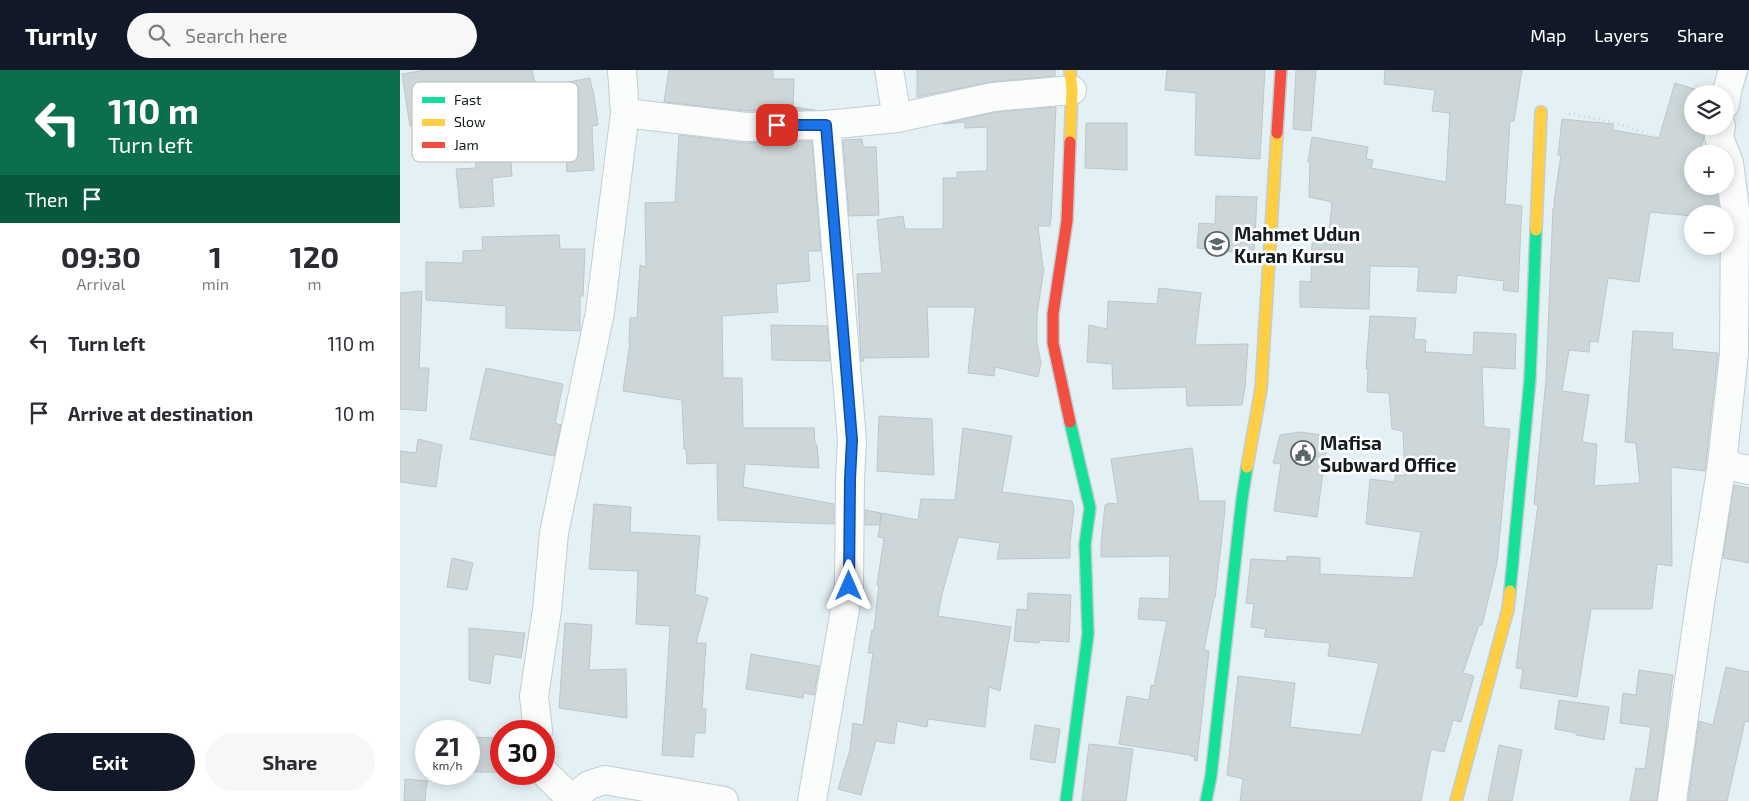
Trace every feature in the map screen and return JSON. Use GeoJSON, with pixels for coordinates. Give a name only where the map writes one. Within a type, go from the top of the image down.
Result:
{"type":"FeatureCollection","features":[{"type":"Feature","properties":{"kind":"street"},"geometry":{"type":"LineString","coordinates":[[537,720],[534,696],[547,610],[554,533],[600,312],[625,113],[622,70]]}},
{"type":"Feature","properties":{"kind":"street"},"geometry":{"type":"LineString","coordinates":[[889,70],[897,118]]}},
{"type":"Feature","properties":{"kind":"street"},"geometry":{"type":"LineString","coordinates":[[1206,801],[1242,499],[1261,389],[1281,70]]}},
{"type":"Feature","properties":{"kind":"street"},"geometry":{"type":"LineString","coordinates":[[1729,85],[1733,70]]}},
{"type":"Feature","properties":{"kind":"street"},"geometry":{"type":"LineString","coordinates":[[625,113],[746,127],[826,125],[897,118],[1071,80],[1068,221],[1053,314],[1053,343],[1090,508],[1085,544],[1088,634],[1066,801]]}},
{"type":"Feature","properties":{"kind":"street"},"geometry":{"type":"LineString","coordinates":[[1456,801],[1508,609],[1530,379],[1541,112]]}},
{"type":"Feature","properties":{"kind":"street"},"geometry":{"type":"LineString","coordinates":[[812,801],[849,586],[852,440],[826,125]]}},
{"type":"Feature","properties":{"kind":"street"},"geometry":{"type":"LineString","coordinates":[[1672,801],[1722,464],[1734,354],[1735,209],[1729,163],[1720,135]]}},
{"type":"Feature","properties":{"kind":"street"},"geometry":{"type":"LineString","coordinates":[[1722,464],[1749,470]]}},
{"type":"Feature","properties":{"kind":"street"},"geometry":{"type":"LineString","coordinates":[[555,783],[571,800],[589,785],[605,780],[724,801]]}},
{"type":"Feature","properties":{"kind":"path"},"geometry":{"type":"LineString","coordinates":[[1541,112],[1605,120],[1645,133],[1684,151]]}},
{"type":"Feature","properties":{"kind":"building"},"geometry":{"type":"Polygon","coordinates":[[[426,70],[532,70],[535,82],[412,82],[412,126],[410,126],[402,74],[426,70]]]}},
{"type":"Feature","properties":{"kind":"building"},"geometry":{"type":"Polygon","coordinates":[[[669,70],[773,70],[773,79],[794,79],[793,107],[815,110],[747,111],[664,102],[669,70]]]}},
{"type":"Feature","properties":{"kind":"building"},"geometry":{"type":"Polygon","coordinates":[[[917,70],[1055,70],[1055,76],[990,82],[917,97],[917,70]]]}},
{"type":"Feature","properties":{"kind":"building"},"geometry":{"type":"Polygon","coordinates":[[[1167,70],[1265,70],[1260,159],[1195,155],[1196,93],[1165,90],[1167,70]]]}},
{"type":"Feature","properties":{"kind":"building"},"geometry":{"type":"Polygon","coordinates":[[[1296,70],[1316,70],[1311,131],[1293,129],[1296,70]]]}},
{"type":"Feature","properties":{"kind":"building"},"geometry":{"type":"Polygon","coordinates":[[[1385,70],[1522,70],[1514,121],[1510,121],[1505,204],[1522,206],[1518,292],[1503,290],[1504,281],[1457,275],[1456,293],[1417,291],[1419,267],[1370,266],[1369,309],[1300,307],[1300,281],[1311,282],[1312,243],[1328,243],[1332,202],[1309,197],[1310,163],[1308,162],[1312,137],[1368,147],[1366,159],[1373,160],[1371,168],[1446,182],[1450,113],[1432,111],[1435,90],[1384,84],[1385,70]]]}},
{"type":"Feature","properties":{"kind":"building"},"geometry":{"type":"Polygon","coordinates":[[[590,78],[598,125],[592,126],[594,170],[567,172],[566,162],[578,162],[578,82],[568,82],[590,78]]]}},
{"type":"Feature","properties":{"kind":"building"},"geometry":{"type":"Polygon","coordinates":[[[1675,83],[1684,86],[1684,135],[1704,135],[1702,145],[1684,145],[1684,195],[1717,195],[1718,205],[1684,205],[1684,215],[1650,212],[1639,282],[1608,278],[1598,342],[1590,341],[1589,352],[1569,350],[1562,391],[1589,395],[1582,442],[1597,444],[1594,486],[1640,483],[1636,443],[1625,442],[1633,331],[1673,333],[1672,349],[1718,353],[1705,471],[1671,467],[1672,566],[1657,564],[1652,609],[1591,609],[1577,697],[1520,688],[1523,669],[1516,668],[1538,505],[1534,504],[1546,380],[1553,208],[1555,208],[1554,202],[1561,155],[1558,155],[1562,119],[1613,124],[1613,130],[1659,138],[1675,83]]]}},
{"type":"Feature","properties":{"kind":"building"},"geometry":{"type":"Polygon","coordinates":[[[1056,107],[1051,220],[1050,226],[1038,226],[1044,268],[1037,314],[1037,343],[1041,363],[1038,377],[995,367],[994,376],[968,373],[975,307],[927,307],[929,357],[863,358],[864,361],[861,361],[857,274],[882,273],[877,220],[903,216],[905,229],[943,229],[943,178],[957,178],[957,172],[987,171],[987,127],[965,128],[965,122],[943,124],[995,112],[1056,107]]]}},
{"type":"Feature","properties":{"kind":"building"},"geometry":{"type":"Polygon","coordinates":[[[1086,123],[1127,123],[1127,170],[1085,168],[1086,123]]]}},
{"type":"Feature","properties":{"kind":"building"},"geometry":{"type":"Polygon","coordinates":[[[679,135],[744,143],[812,141],[821,251],[808,251],[810,281],[776,284],[778,312],[722,316],[723,378],[742,378],[743,428],[814,428],[819,468],[745,464],[743,487],[834,504],[834,524],[718,520],[717,463],[687,464],[686,449],[684,449],[682,400],[623,391],[630,342],[630,318],[637,318],[640,265],[646,267],[645,203],[675,202],[679,135]]]}},
{"type":"Feature","properties":{"kind":"building"},"geometry":{"type":"Polygon","coordinates":[[[862,139],[863,147],[876,147],[879,215],[849,216],[843,140],[862,139]]]}},
{"type":"Feature","properties":{"kind":"building"},"geometry":{"type":"Polygon","coordinates":[[[476,162],[511,162],[512,176],[492,178],[494,206],[460,208],[456,169],[476,168],[476,162]]]}},
{"type":"Feature","properties":{"kind":"building"},"geometry":{"type":"Polygon","coordinates":[[[1216,196],[1257,197],[1254,254],[1197,248],[1199,223],[1215,224],[1216,196]]]}},
{"type":"Feature","properties":{"kind":"building"},"geometry":{"type":"Polygon","coordinates":[[[559,235],[560,249],[585,249],[583,296],[580,296],[580,331],[506,328],[506,306],[426,300],[426,262],[463,263],[463,251],[483,250],[482,237],[559,235]]]}},
{"type":"Feature","properties":{"kind":"building"},"geometry":{"type":"Polygon","coordinates":[[[1159,288],[1201,293],[1195,345],[1248,344],[1242,405],[1187,406],[1186,387],[1113,389],[1112,364],[1087,362],[1089,325],[1107,329],[1108,301],[1157,304],[1159,288]]]}},
{"type":"Feature","properties":{"kind":"building"},"geometry":{"type":"Polygon","coordinates":[[[422,291],[419,368],[429,368],[426,411],[400,409],[400,293],[422,291]]]}},
{"type":"Feature","properties":{"kind":"building"},"geometry":{"type":"Polygon","coordinates":[[[1370,316],[1416,318],[1414,339],[1426,340],[1425,352],[1473,355],[1474,332],[1516,334],[1515,369],[1482,367],[1484,427],[1510,429],[1497,563],[1482,625],[1479,625],[1463,673],[1474,676],[1461,722],[1453,720],[1444,752],[1431,749],[1421,801],[1240,801],[1243,779],[1227,775],[1238,676],[1295,683],[1290,727],[1361,735],[1379,663],[1328,656],[1330,643],[1264,637],[1266,629],[1251,627],[1254,604],[1246,603],[1251,559],[1287,561],[1287,556],[1320,558],[1320,574],[1413,578],[1421,532],[1366,524],[1370,479],[1394,482],[1396,474],[1405,476],[1403,431],[1392,429],[1389,393],[1367,392],[1368,369],[1366,369],[1370,316]]]}},
{"type":"Feature","properties":{"kind":"building"},"geometry":{"type":"Polygon","coordinates":[[[771,325],[827,326],[830,361],[772,360],[771,325]]]}},
{"type":"Feature","properties":{"kind":"building"},"geometry":{"type":"Polygon","coordinates":[[[486,368],[563,384],[555,423],[561,425],[554,456],[470,439],[486,368]]]}},
{"type":"Feature","properties":{"kind":"building"},"geometry":{"type":"Polygon","coordinates":[[[879,416],[932,419],[934,475],[877,471],[879,416]]]}},
{"type":"Feature","properties":{"kind":"building"},"geometry":{"type":"Polygon","coordinates":[[[963,428],[1012,436],[1002,492],[1072,501],[1074,509],[1070,558],[997,559],[1000,543],[958,537],[942,594],[938,616],[1011,627],[1000,691],[989,687],[985,727],[928,719],[927,727],[897,721],[894,744],[876,741],[861,795],[838,789],[850,750],[853,723],[863,725],[873,653],[868,653],[872,630],[874,630],[879,585],[877,585],[884,538],[878,537],[882,513],[918,520],[921,499],[955,500],[963,428]]]}},
{"type":"Feature","properties":{"kind":"building"},"geometry":{"type":"Polygon","coordinates":[[[1301,432],[1328,436],[1317,517],[1274,511],[1281,464],[1273,463],[1280,435],[1301,432]]]}},
{"type":"Feature","properties":{"kind":"building"},"geometry":{"type":"Polygon","coordinates":[[[418,439],[442,445],[436,487],[400,482],[400,451],[416,453],[418,439]]]}},
{"type":"Feature","properties":{"kind":"building"},"geometry":{"type":"Polygon","coordinates":[[[1192,448],[1199,501],[1225,501],[1215,598],[1204,650],[1209,651],[1197,761],[1194,760],[1195,757],[1190,755],[1119,744],[1127,696],[1149,700],[1151,685],[1154,686],[1167,621],[1138,619],[1140,598],[1169,599],[1170,556],[1101,557],[1105,505],[1108,505],[1108,503],[1118,504],[1111,459],[1192,448]]]}},
{"type":"Feature","properties":{"kind":"building"},"geometry":{"type":"Polygon","coordinates":[[[1734,485],[1749,488],[1749,563],[1723,558],[1734,485]]]}},
{"type":"Feature","properties":{"kind":"building"},"geometry":{"type":"Polygon","coordinates":[[[594,504],[631,507],[630,532],[700,536],[695,594],[708,598],[696,643],[706,643],[702,709],[706,709],[705,733],[695,733],[693,757],[662,755],[670,626],[636,624],[638,571],[589,569],[594,504]]]}},
{"type":"Feature","properties":{"kind":"building"},"geometry":{"type":"Polygon","coordinates":[[[865,510],[881,513],[880,525],[865,525],[865,510]]]}},
{"type":"Feature","properties":{"kind":"building"},"geometry":{"type":"Polygon","coordinates":[[[452,558],[473,563],[467,590],[447,587],[452,558]]]}},
{"type":"Feature","properties":{"kind":"building"},"geometry":{"type":"Polygon","coordinates":[[[1028,593],[1071,595],[1069,642],[1040,640],[1039,643],[1014,641],[1017,609],[1027,610],[1028,593]]]}},
{"type":"Feature","properties":{"kind":"building"},"geometry":{"type":"Polygon","coordinates":[[[565,623],[592,625],[589,670],[626,669],[627,718],[559,708],[565,623]]]}},
{"type":"Feature","properties":{"kind":"building"},"geometry":{"type":"Polygon","coordinates":[[[469,628],[525,633],[521,658],[494,654],[490,684],[469,680],[469,628]]]}},
{"type":"Feature","properties":{"kind":"building"},"geometry":{"type":"Polygon","coordinates":[[[751,654],[819,666],[814,695],[804,693],[803,698],[746,689],[751,654]]]}},
{"type":"Feature","properties":{"kind":"building"},"geometry":{"type":"Polygon","coordinates":[[[1726,667],[1749,672],[1749,722],[1745,721],[1727,801],[1688,801],[1699,721],[1713,725],[1726,667]]]}},
{"type":"Feature","properties":{"kind":"building"},"geometry":{"type":"Polygon","coordinates":[[[1639,670],[1673,675],[1657,801],[1630,801],[1636,768],[1645,769],[1651,727],[1620,723],[1623,693],[1636,695],[1639,670]]]}},
{"type":"Feature","properties":{"kind":"building"},"geometry":{"type":"Polygon","coordinates":[[[1559,700],[1609,707],[1604,740],[1555,729],[1559,700]]]}},
{"type":"Feature","properties":{"kind":"building"},"geometry":{"type":"Polygon","coordinates":[[[1035,725],[1060,729],[1055,763],[1030,759],[1035,725]]]}},
{"type":"Feature","properties":{"kind":"building"},"geometry":{"type":"Polygon","coordinates":[[[480,737],[490,738],[490,772],[480,772],[480,737]]]}},
{"type":"Feature","properties":{"kind":"building"},"geometry":{"type":"Polygon","coordinates":[[[1089,744],[1133,749],[1126,801],[1082,801],[1089,744]]]}},
{"type":"Feature","properties":{"kind":"building"},"geometry":{"type":"Polygon","coordinates":[[[1499,745],[1522,750],[1512,801],[1488,801],[1499,745]]]}},
{"type":"Feature","properties":{"kind":"building"},"geometry":{"type":"Polygon","coordinates":[[[405,779],[415,780],[415,785],[427,785],[425,801],[404,801],[405,779]]]}},
{"type":"Feature","properties":{"kind":"traffic: fast"},"geometry":{"type":"LineString","coordinates":[[1510,591],[1530,379],[1536,230]]}},
{"type":"Feature","properties":{"kind":"traffic: fast"},"geometry":{"type":"LineString","coordinates":[[1066,801],[1088,634],[1085,544],[1090,508],[1070,422]]}},
{"type":"Feature","properties":{"kind":"traffic: fast"},"geometry":{"type":"LineString","coordinates":[[1206,801],[1211,776],[1247,467]]}},
{"type":"Feature","properties":{"kind":"traffic: slow"},"geometry":{"type":"LineString","coordinates":[[1070,70],[1072,90],[1070,142]]}},
{"type":"Feature","properties":{"kind":"traffic: slow"},"geometry":{"type":"LineString","coordinates":[[1536,230],[1541,112]]}},
{"type":"Feature","properties":{"kind":"traffic: slow"},"geometry":{"type":"LineString","coordinates":[[1247,467],[1261,389],[1277,133]]}},
{"type":"Feature","properties":{"kind":"traffic: slow"},"geometry":{"type":"LineString","coordinates":[[1456,801],[1508,609],[1510,591]]}},
{"type":"Feature","properties":{"kind":"traffic: jam"},"geometry":{"type":"LineString","coordinates":[[1277,133],[1281,70]]}},
{"type":"Feature","properties":{"kind":"traffic: jam"},"geometry":{"type":"LineString","coordinates":[[1070,142],[1067,221],[1053,314],[1053,343],[1070,422]]}},
{"type":"Feature","properties":{"kind":"place","name":"Mahmet Udun Kuran Kursu"},"geometry":{"type":"Point","coordinates":[1217,244]}},
{"type":"Feature","properties":{"kind":"place","name":"Mafisa Subward Office"},"geometry":{"type":"Point","coordinates":[1303,453]}},
{"type":"Feature","properties":{"kind":"route"},"geometry":{"type":"LineString","coordinates":[[777,125],[826,125],[852,440],[849,586]]}}]}
